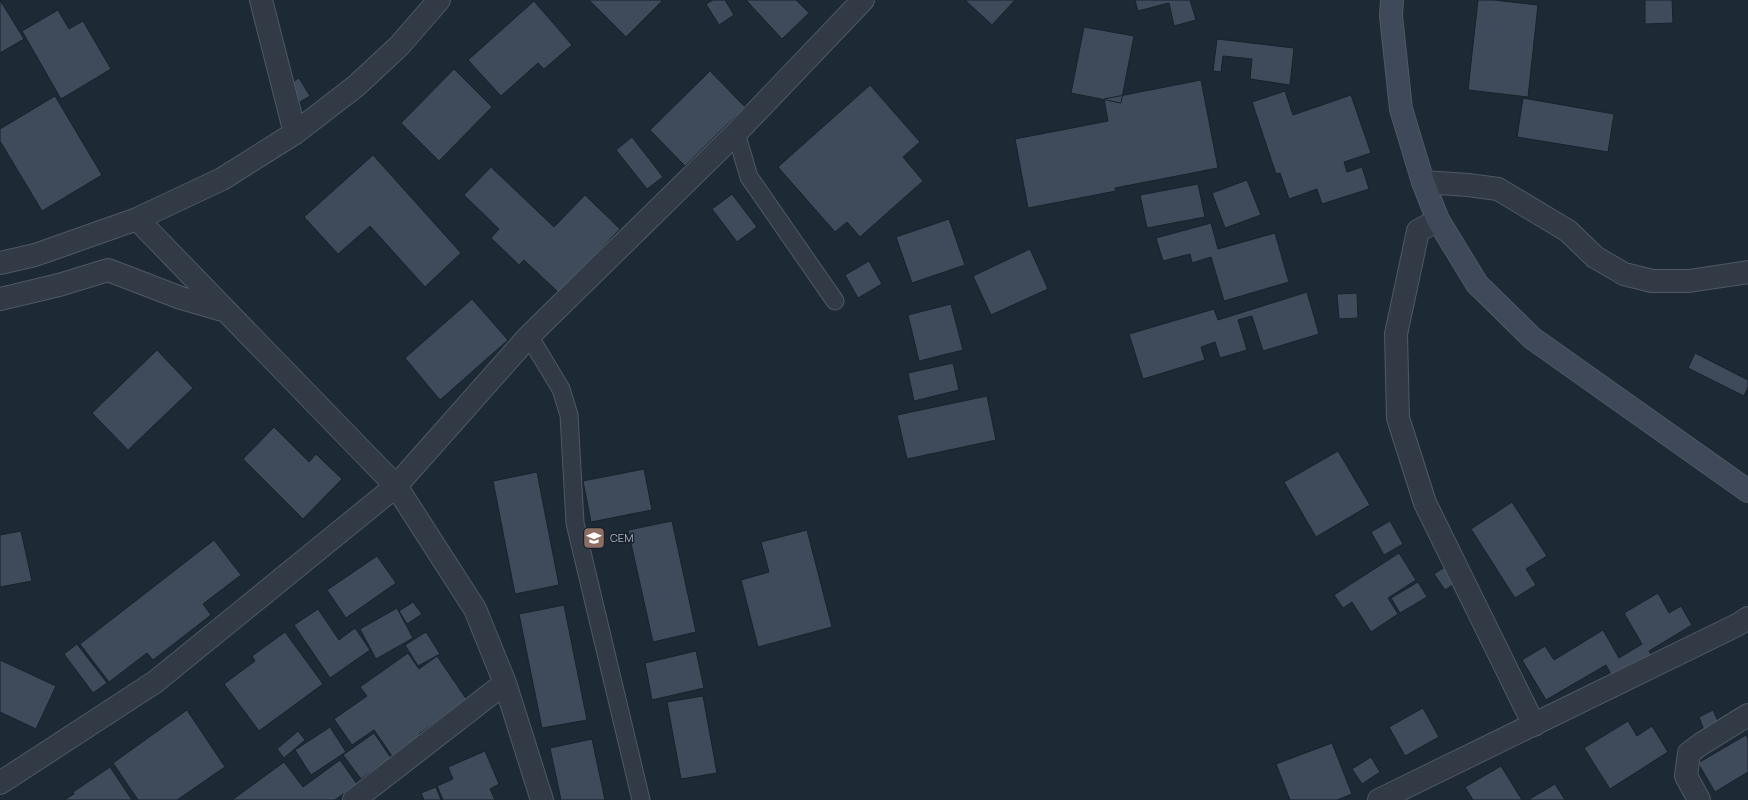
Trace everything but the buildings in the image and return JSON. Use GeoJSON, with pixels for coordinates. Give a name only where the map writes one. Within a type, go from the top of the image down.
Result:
{"type":"FeatureCollection","features":[{"type":"Feature","properties":{"kind":"main road"},"geometry":{"type":"LineString","coordinates":[[1392,0],[1390,16],[1402,109],[1423,182],[1438,220],[1476,284],[1532,338],[1748,491]]}},
{"type":"Feature","properties":{"kind":"street"},"geometry":{"type":"LineString","coordinates":[[261,0],[295,133]]}},
{"type":"Feature","properties":{"kind":"street"},"geometry":{"type":"LineString","coordinates":[[0,263],[35,255],[137,219],[222,179],[295,133],[356,86],[399,46],[439,0]]}},
{"type":"Feature","properties":{"kind":"street"},"geometry":{"type":"LineString","coordinates":[[0,783],[155,682],[396,486],[530,336],[736,133],[856,2]]}},
{"type":"Feature","properties":{"kind":"street"},"geometry":{"type":"LineString","coordinates":[[1423,182],[1498,189],[1568,231],[1595,257],[1624,274],[1652,280],[1689,281],[1748,272]]}},
{"type":"Feature","properties":{"kind":"street"},"geometry":{"type":"LineString","coordinates":[[137,219],[396,486],[475,609],[505,683],[542,800]]}},
{"type":"Feature","properties":{"kind":"street"},"geometry":{"type":"LineString","coordinates":[[1438,220],[1418,231],[1396,334],[1398,418],[1425,504],[1534,726]]}},
{"type":"Feature","properties":{"kind":"street"},"geometry":{"type":"LineString","coordinates":[[0,299],[59,285],[108,270],[181,298],[226,311]]}},
{"type":"Feature","properties":{"kind":"street"},"geometry":{"type":"LineString","coordinates":[[1379,800],[1744,625]]}},
{"type":"Feature","properties":{"kind":"street"},"geometry":{"type":"LineString","coordinates":[[354,800],[505,683]]}},
{"type":"Feature","properties":{"kind":"street"},"geometry":{"type":"LineString","coordinates":[[1699,800],[1686,776],[1689,753],[1748,715]]}},
{"type":"Feature","properties":{"kind":"lane"},"geometry":{"type":"LineString","coordinates":[[736,133],[749,177],[835,301]]}},
{"type":"Feature","properties":{"kind":"lane"},"geometry":{"type":"LineString","coordinates":[[530,336],[561,389],[569,415],[574,523],[641,800]]}},
{"type":"Feature","properties":{"kind":"place","name":"CEM"},"geometry":{"type":"Point","coordinates":[594,538]}}]}
